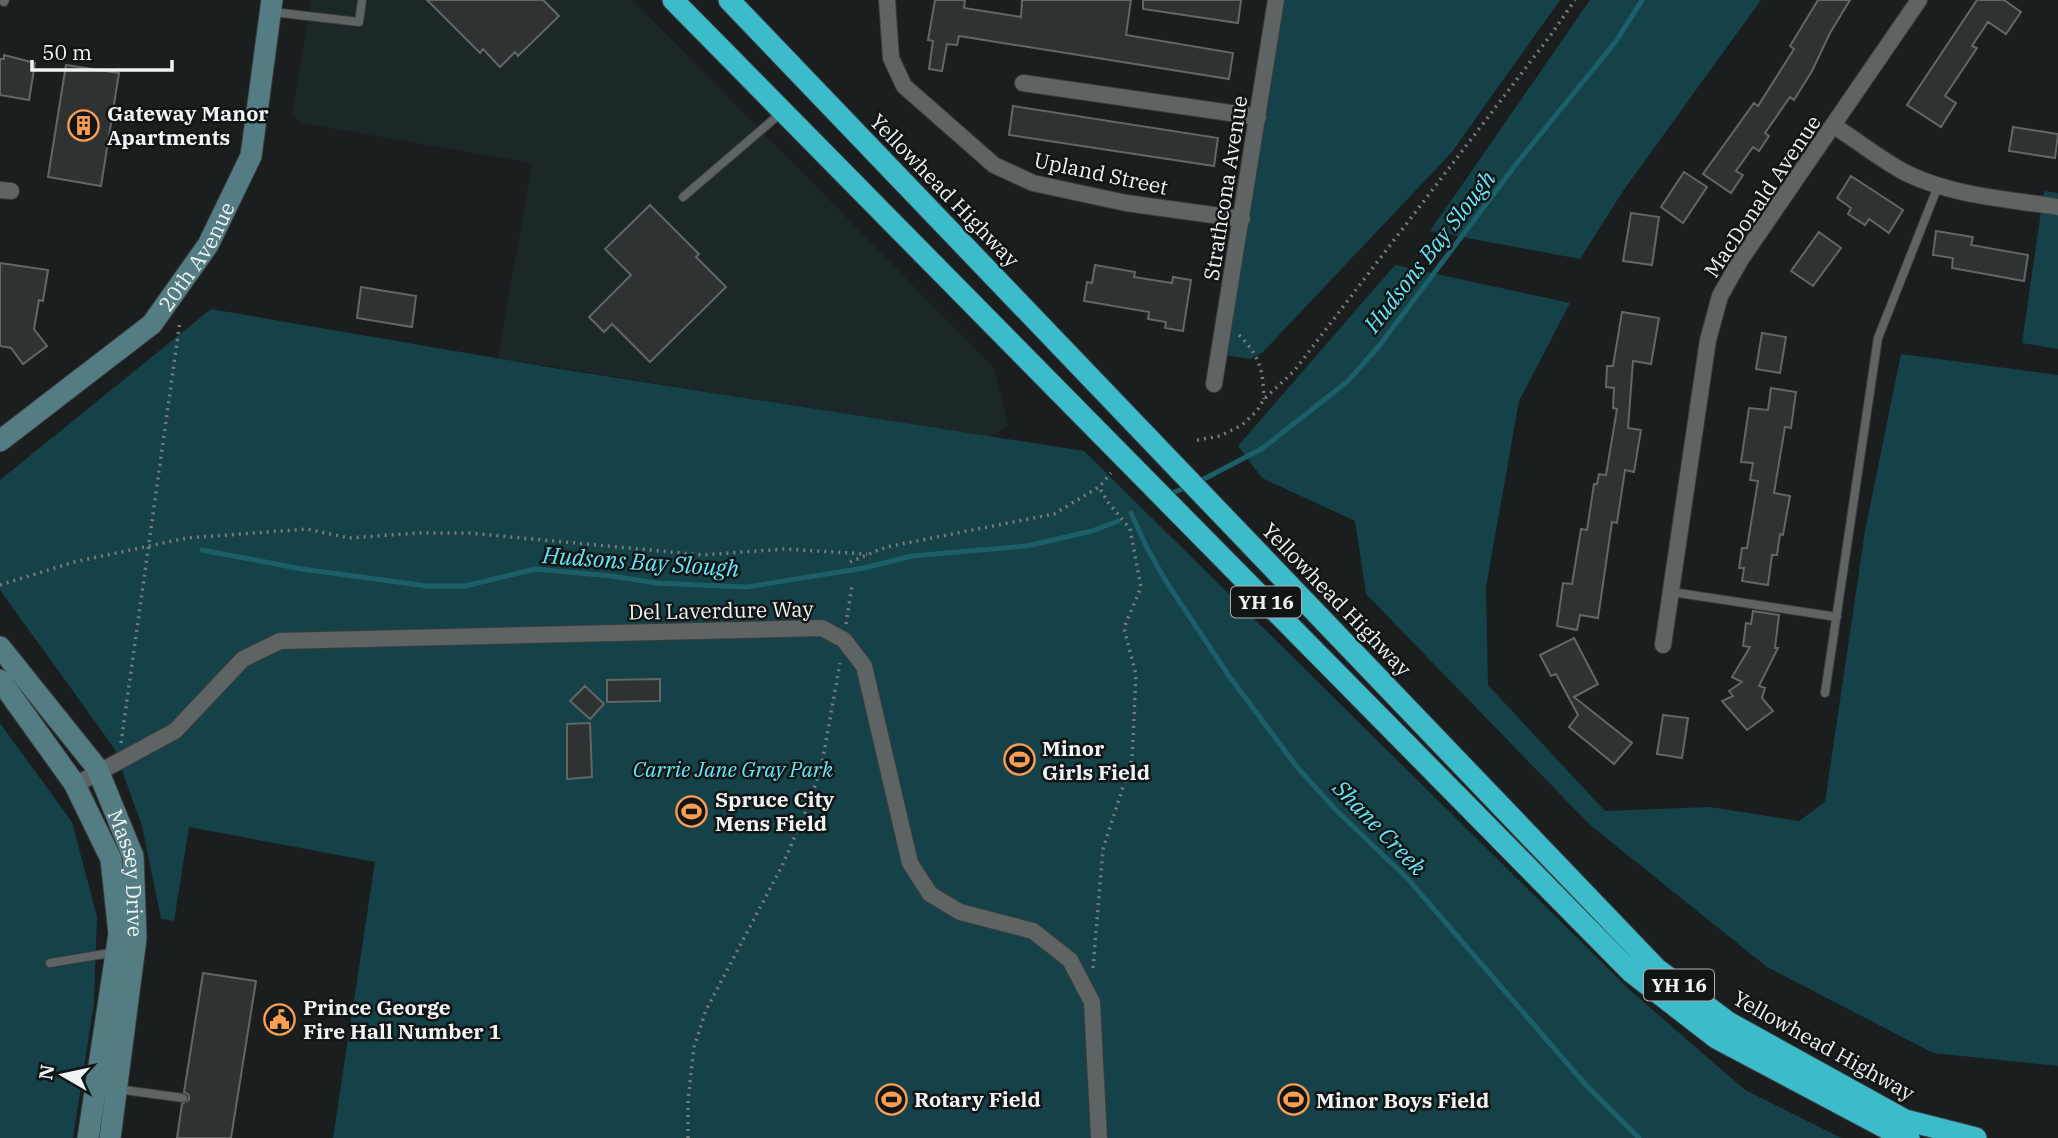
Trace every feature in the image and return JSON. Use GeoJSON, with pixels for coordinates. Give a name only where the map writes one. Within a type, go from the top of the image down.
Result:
{"type":"FeatureCollection","features":[{"type":"Feature","properties":{"kind":"highway","name":"Yellowhead Highway"},"geometry":{"type":"LineString","coordinates":[[673,0],[1631,972],[1716,1038],[1909,1138]]}},
{"type":"Feature","properties":{"kind":"highway","name":"Yellowhead Highway"},"geometry":{"type":"LineString","coordinates":[[729,0],[1657,969],[1728,1022],[1905,1120],[1976,1138]]}},
{"type":"Feature","properties":{"kind":"street","name":"Upland Street"},"geometry":{"type":"LineString","coordinates":[[887,0],[891,58],[904,86],[994,165],[1033,183],[1126,203],[1242,219]]}},
{"type":"Feature","properties":{"kind":"street","name":"Strathcona Avenue"},"geometry":{"type":"LineString","coordinates":[[1214,383],[1276,0]]}},
{"type":"Feature","properties":{"kind":"street","name":"MacDonald Avenue"},"geometry":{"type":"LineString","coordinates":[[1663,645],[1708,340],[1720,296],[1741,259],[1919,0]]}},
{"type":"Feature","properties":{"kind":"street","name":"20th Avenue"},"geometry":{"type":"LineString","coordinates":[[0,442],[152,324],[208,245],[251,156],[271,6]]}},
{"type":"Feature","properties":{"kind":"street"},"geometry":{"type":"LineString","coordinates":[[1023,83],[1258,117]]}},
{"type":"Feature","properties":{"kind":"street"},"geometry":{"type":"LineString","coordinates":[[1834,126],[1905,172],[1938,186],[1971,194],[2058,207]]}},
{"type":"Feature","properties":{"kind":"street","name":"Del Laverdure Way"},"geometry":{"type":"LineString","coordinates":[[75,785],[175,731],[243,659],[280,641],[822,628],[844,640]]}},
{"type":"Feature","properties":{"kind":"street"},"geometry":{"type":"LineString","coordinates":[[844,640],[864,666],[910,863],[930,894],[960,912],[1032,931],[1070,960],[1092,1002],[1099,1138]]}},
{"type":"Feature","properties":{"kind":"street","name":"Massey Drive"},"geometry":{"type":"LineString","coordinates":[[0,647],[98,771],[133,856],[126,950],[107,1087],[110,1138]]}},
{"type":"Feature","properties":{"kind":"street","name":"Massey Drive"},"geometry":{"type":"LineString","coordinates":[[0,680],[75,785],[111,859],[119,934],[126,950]]}},
{"type":"Feature","properties":{"kind":"street","name":"Massey Drive"},"geometry":{"type":"LineString","coordinates":[[88,1138],[107,1087]]}},
{"type":"Feature","properties":{"kind":"lane"},"geometry":{"type":"LineString","coordinates":[[271,6],[359,22],[362,0]]}},
{"type":"Feature","properties":{"kind":"lane"},"geometry":{"type":"LineString","coordinates":[[683,197],[783,111]]}},
{"type":"Feature","properties":{"kind":"lane"},"geometry":{"type":"LineString","coordinates":[[1825,693],[1878,338],[1938,186]]}},
{"type":"Feature","properties":{"kind":"lane"},"geometry":{"type":"LineString","coordinates":[[1672,592],[1837,617]]}},
{"type":"Feature","properties":{"kind":"lane"},"geometry":{"type":"LineString","coordinates":[[50,963],[126,950]]}},
{"type":"Feature","properties":{"kind":"lane"},"geometry":{"type":"LineString","coordinates":[[107,1087],[183,1098]]}},
{"type":"Feature","properties":{"kind":"path"},"geometry":{"type":"LineString","coordinates":[[1198,440],[1220,436],[1242,425],[1294,370],[1550,36],[1574,0]]}},
{"type":"Feature","properties":{"kind":"path"},"geometry":{"type":"LineString","coordinates":[[119,760],[180,319]]}},
{"type":"Feature","properties":{"kind":"path"},"geometry":{"type":"LineString","coordinates":[[1224,325],[1253,350],[1263,376],[1264,399]]}},
{"type":"Feature","properties":{"kind":"path"},"geometry":{"type":"LineString","coordinates":[[849,562],[886,547],[1054,514],[1099,487],[1114,470]]}},
{"type":"Feature","properties":{"kind":"path"},"geometry":{"type":"LineString","coordinates":[[1092,1002],[1103,849],[1132,759],[1136,675],[1124,628],[1142,587],[1130,529],[1099,487]]}},
{"type":"Feature","properties":{"kind":"path"},"geometry":{"type":"LineString","coordinates":[[0,585],[74,562],[187,538],[307,529],[349,538],[416,533],[468,533],[703,555],[784,549],[867,554]]}},
{"type":"Feature","properties":{"kind":"path"},"geometry":{"type":"LineString","coordinates":[[688,1138],[688,1100],[694,1047],[705,1010],[782,866],[811,799],[822,758],[852,585]]}},
{"type":"Feature","properties":{"kind":"shaded area"},"geometry":{"type":"Polygon","coordinates":[[[311,0],[633,0],[994,368],[1008,425],[990,437],[498,358],[532,163],[301,123],[292,114],[311,0]]]}},
{"type":"Feature","properties":{"kind":"green space"},"geometry":{"type":"Polygon","coordinates":[[[1276,0],[1560,0],[1452,152],[1262,353],[1250,359],[1224,355],[1276,0]]]}},
{"type":"Feature","properties":{"kind":"green space"},"geometry":{"type":"Polygon","coordinates":[[[1590,0],[1761,0],[1623,191],[1580,259],[1430,231],[1590,0]]]}},
{"type":"Feature","properties":{"kind":"green space"},"geometry":{"type":"Polygon","coordinates":[[[2044,191],[2058,193],[2058,349],[2022,343],[2044,191]]]}},
{"type":"Feature","properties":{"kind":"green space"},"geometry":{"type":"Polygon","coordinates":[[[1395,265],[1570,303],[1519,401],[1486,587],[1488,685],[1605,811],[1710,807],[1799,821],[1825,802],[1865,531],[1901,354],[2058,375],[2058,1066],[1933,1053],[1767,967],[1590,825],[1366,594],[1355,521],[1262,478],[1238,446],[1395,265]]]}},
{"type":"Feature","properties":{"kind":"green space","name":"Carrie Jane Gray Park"},"geometry":{"type":"Polygon","coordinates":[[[211,309],[560,369],[1084,451],[1631,991],[1745,1090],[1841,1138],[333,1138],[375,862],[189,827],[174,921],[161,919],[142,826],[114,748],[0,590],[0,480],[211,309]]]}},
{"type":"Feature","properties":{"kind":"green space"},"geometry":{"type":"Polygon","coordinates":[[[0,723],[72,822],[97,917],[94,1003],[73,1138],[0,1138],[0,723]]]}},
{"type":"Feature","properties":{"kind":"building"},"geometry":{"type":"Polygon","coordinates":[[[427,0],[543,0],[559,16],[518,56],[515,52],[500,67],[483,49],[480,53],[427,0]]]}},
{"type":"Feature","properties":{"kind":"building"},"geometry":{"type":"Polygon","coordinates":[[[935,0],[965,0],[964,8],[1021,17],[1022,0],[1131,0],[1126,35],[1233,53],[1229,79],[959,36],[957,45],[947,44],[942,71],[929,69],[933,41],[928,40],[935,0]]]}},
{"type":"Feature","properties":{"kind":"building"},"geometry":{"type":"Polygon","coordinates":[[[1143,0],[1241,0],[1238,23],[1143,9],[1143,0]]]}},
{"type":"Feature","properties":{"kind":"building"},"geometry":{"type":"Polygon","coordinates":[[[1818,0],[1850,0],[1794,100],[1790,97],[1765,133],[1769,136],[1759,151],[1753,147],[1736,171],[1743,175],[1731,193],[1703,174],[1754,103],[1758,106],[1794,49],[1790,46],[1818,0]]]}},
{"type":"Feature","properties":{"kind":"building"},"geometry":{"type":"Polygon","coordinates":[[[1977,0],[2004,0],[2021,12],[2006,34],[1988,22],[1972,46],[1977,48],[1945,96],[1956,103],[1941,127],[1907,105],[1977,0]]]}},
{"type":"Feature","properties":{"kind":"building"},"geometry":{"type":"Polygon","coordinates":[[[4,55],[35,63],[29,100],[0,95],[0,59],[4,59],[4,55]]]}},
{"type":"Feature","properties":{"kind":"building","name":"Gateway Manor Apartments"},"geometry":{"type":"Polygon","coordinates":[[[66,65],[119,73],[101,186],[48,177],[66,65]]]}},
{"type":"Feature","properties":{"kind":"building"},"geometry":{"type":"Polygon","coordinates":[[[1013,106],[1218,138],[1214,166],[1009,135],[1013,106]]]}},
{"type":"Feature","properties":{"kind":"building"},"geometry":{"type":"Polygon","coordinates":[[[2013,127],[2058,134],[2055,158],[2009,151],[2013,127]]]}},
{"type":"Feature","properties":{"kind":"building"},"geometry":{"type":"Polygon","coordinates":[[[1684,172],[1707,187],[1683,223],[1661,207],[1684,172]]]}},
{"type":"Feature","properties":{"kind":"building"},"geometry":{"type":"Polygon","coordinates":[[[1851,176],[1903,210],[1889,233],[1869,219],[1865,225],[1848,214],[1851,208],[1837,198],[1851,176]]]}},
{"type":"Feature","properties":{"kind":"building"},"geometry":{"type":"Polygon","coordinates":[[[650,205],[699,254],[696,257],[726,287],[650,362],[612,324],[604,332],[589,317],[631,275],[605,249],[650,205]]]}},
{"type":"Feature","properties":{"kind":"building"},"geometry":{"type":"Polygon","coordinates":[[[1631,213],[1659,217],[1652,265],[1623,261],[1631,213]]]}},
{"type":"Feature","properties":{"kind":"building"},"geometry":{"type":"Polygon","coordinates":[[[1936,231],[1973,237],[1971,245],[2028,255],[2024,281],[1952,268],[1953,258],[1933,255],[1936,231]]]}},
{"type":"Feature","properties":{"kind":"building"},"geometry":{"type":"Polygon","coordinates":[[[1819,232],[1841,248],[1813,286],[1791,271],[1819,232]]]}},
{"type":"Feature","properties":{"kind":"building"},"geometry":{"type":"Polygon","coordinates":[[[0,263],[48,270],[43,301],[39,300],[34,329],[47,346],[23,364],[11,348],[0,346],[0,263]]]}},
{"type":"Feature","properties":{"kind":"building"},"geometry":{"type":"Polygon","coordinates":[[[1095,265],[1135,272],[1134,277],[1172,283],[1173,277],[1191,280],[1183,331],[1165,328],[1166,322],[1148,319],[1149,312],[1084,301],[1087,282],[1092,283],[1095,265]]]}},
{"type":"Feature","properties":{"kind":"building"},"geometry":{"type":"Polygon","coordinates":[[[361,287],[416,296],[412,327],[357,318],[361,287]]]}},
{"type":"Feature","properties":{"kind":"building"},"geometry":{"type":"Polygon","coordinates":[[[1622,312],[1659,318],[1651,364],[1633,361],[1628,428],[1641,430],[1634,472],[1625,470],[1617,523],[1612,522],[1598,618],[1580,615],[1577,630],[1557,626],[1563,583],[1572,584],[1581,529],[1587,530],[1594,484],[1597,484],[1599,474],[1606,475],[1617,409],[1613,408],[1614,388],[1606,387],[1607,366],[1613,366],[1622,312]]]}},
{"type":"Feature","properties":{"kind":"building"},"geometry":{"type":"Polygon","coordinates":[[[1762,333],[1786,337],[1780,373],[1756,369],[1762,333]]]}},
{"type":"Feature","properties":{"kind":"building"},"geometry":{"type":"Polygon","coordinates":[[[1771,388],[1796,392],[1791,428],[1785,427],[1774,493],[1790,496],[1777,555],[1772,555],[1768,585],[1742,581],[1744,568],[1739,568],[1742,548],[1747,548],[1758,481],[1750,480],[1753,463],[1741,462],[1749,408],[1768,410],[1771,388]]]}},
{"type":"Feature","properties":{"kind":"building"},"geometry":{"type":"Polygon","coordinates":[[[1753,611],[1779,615],[1775,648],[1778,648],[1759,686],[1765,688],[1762,698],[1773,711],[1747,730],[1722,701],[1733,696],[1729,691],[1742,682],[1732,677],[1750,647],[1743,646],[1746,623],[1751,624],[1753,611]]]}},
{"type":"Feature","properties":{"kind":"building"},"geometry":{"type":"Polygon","coordinates":[[[1574,638],[1598,684],[1574,697],[1632,743],[1614,764],[1569,727],[1578,715],[1556,674],[1551,676],[1540,655],[1574,638]]]}},
{"type":"Feature","properties":{"kind":"building"},"geometry":{"type":"Polygon","coordinates":[[[660,679],[660,701],[607,702],[607,680],[660,679]]]}},
{"type":"Feature","properties":{"kind":"building"},"geometry":{"type":"Polygon","coordinates":[[[585,686],[604,704],[590,719],[570,701],[585,686]]]}},
{"type":"Feature","properties":{"kind":"building"},"geometry":{"type":"Polygon","coordinates":[[[1663,715],[1688,718],[1682,758],[1657,754],[1663,715]]]}},
{"type":"Feature","properties":{"kind":"building"},"geometry":{"type":"Polygon","coordinates":[[[590,723],[592,777],[567,779],[567,724],[590,723]]]}},
{"type":"Feature","properties":{"kind":"building"},"geometry":{"type":"Polygon","coordinates":[[[203,973],[256,981],[231,1138],[177,1138],[182,1104],[189,1100],[189,1095],[184,1092],[203,973]]]}},
{"type":"Feature","properties":{"kind":"waterway","name":"Hudsons Bay Slough"},"geometry":{"type":"LineString","coordinates":[[1202,480],[1263,448],[1348,381],[1379,346],[1517,163],[1617,40],[1642,0]]}},
{"type":"Feature","properties":{"kind":"waterway","name":"Hudsons Bay Slough"},"geometry":{"type":"LineString","coordinates":[[1172,493],[1188,487]]}},
{"type":"Feature","properties":{"kind":"waterway","name":"Shane Creek"},"geometry":{"type":"LineString","coordinates":[[1131,513],[1167,583],[1229,676],[1297,767],[1336,810],[1408,879],[1585,1084],[1639,1138]]}},
{"type":"Feature","properties":{"kind":"waterway","name":"Hudsons Bay Slough"},"geometry":{"type":"LineString","coordinates":[[202,550],[302,569],[427,586],[465,586],[535,569],[656,583],[747,587],[864,568],[912,556],[1027,546],[1092,531],[1118,521]]}},
{"type":"Feature","properties":{"kind":"place","name":"Gateway Manor Apartments"},"geometry":{"type":"Point","coordinates":[84,125]}},
{"type":"Feature","properties":{"kind":"place","name":"Minor Girls Field"},"geometry":{"type":"Point","coordinates":[1019,760]}},
{"type":"Feature","properties":{"kind":"place","name":"Spruce City Mens Field"},"geometry":{"type":"Point","coordinates":[692,811]}},
{"type":"Feature","properties":{"kind":"place","name":"Prince George Fire Hall Number 1"},"geometry":{"type":"Point","coordinates":[280,1019]}},
{"type":"Feature","properties":{"kind":"place","name":"Rotary Field"},"geometry":{"type":"Point","coordinates":[891,1099]}},
{"type":"Feature","properties":{"kind":"place","name":"Minor Boys Field"},"geometry":{"type":"Point","coordinates":[1293,1100]}}]}
